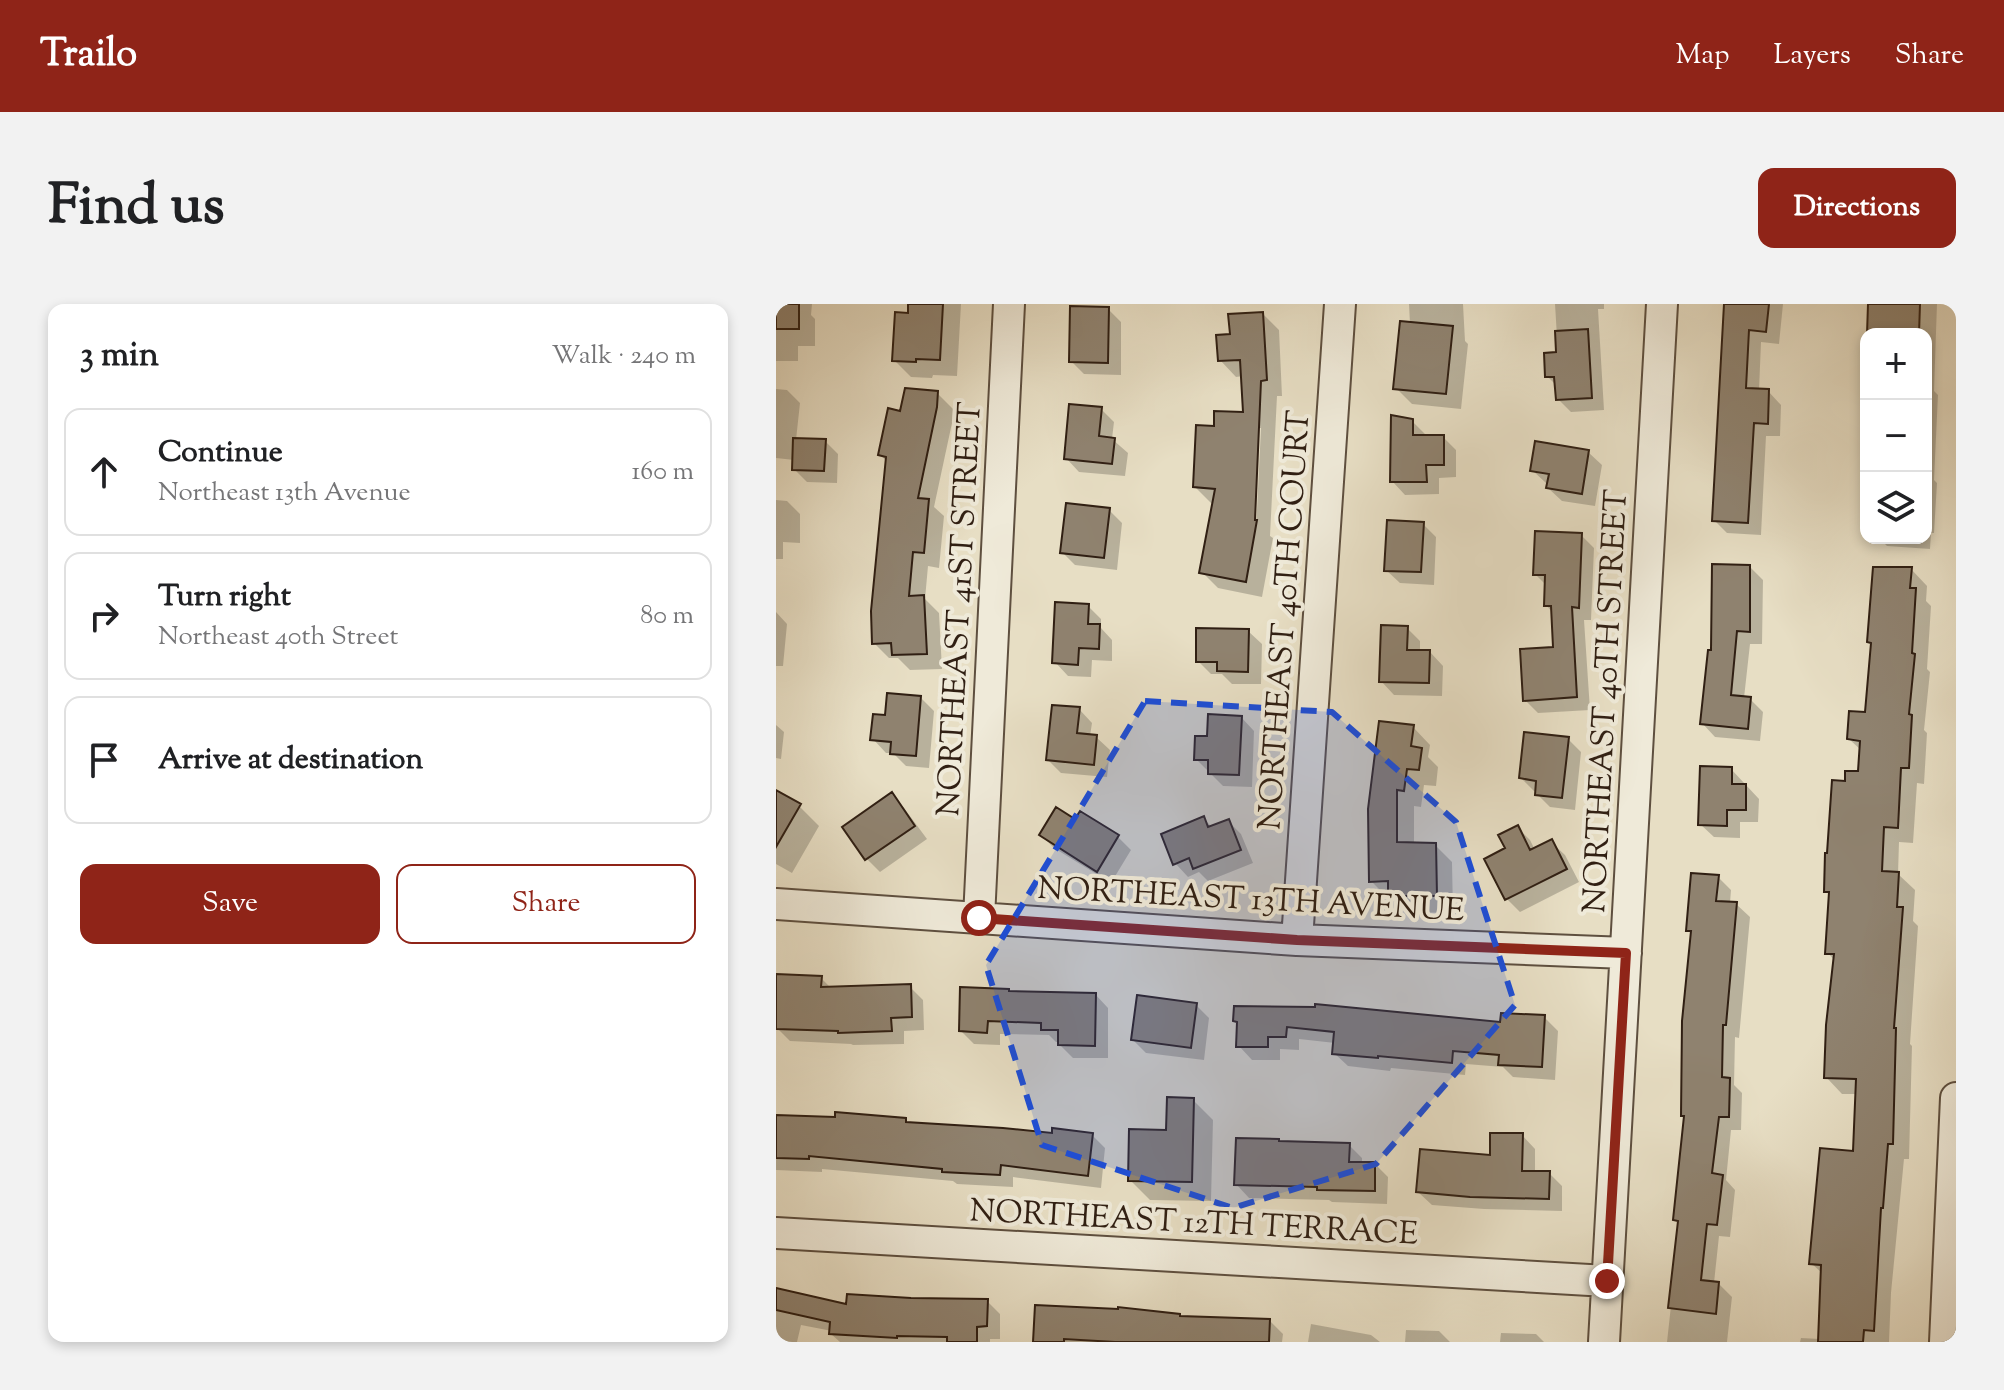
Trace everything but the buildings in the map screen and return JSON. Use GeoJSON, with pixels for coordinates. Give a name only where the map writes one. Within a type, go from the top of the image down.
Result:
{"type":"FeatureCollection","features":[{"type":"Feature","properties":{"kind":"street","name":"NORTHEAST 41ST STREET"},"geometry":{"type":"LineString","coordinates":[[979,918],[1009,304]]}},
{"type":"Feature","properties":{"kind":"street","name":"NORTHEAST 40TH COURT"},"geometry":{"type":"LineString","coordinates":[[1297,940],[1340,304]]}},
{"type":"Feature","properties":{"kind":"street","name":"NORTHEAST 40TH STREET"},"geometry":{"type":"LineString","coordinates":[[1604,1342],[1662,304]]}},
{"type":"Feature","properties":{"kind":"street","name":"NORTHEAST 13TH AVENUE"},"geometry":{"type":"LineString","coordinates":[[776,904],[1297,940],[1626,953]]}},
{"type":"Feature","properties":{"kind":"street"},"geometry":{"type":"LineString","coordinates":[[1945,1342],[1956,1098]]}},
{"type":"Feature","properties":{"kind":"street","name":"NORTHEAST 12TH TERRACE"},"geometry":{"type":"LineString","coordinates":[[776,1233],[1607,1281]]}},
{"type":"Feature","properties":{"kind":"highlighted area"},"geometry":{"type":"Polygon","coordinates":[[[1145,701],[1332,712],[1456,822],[1515,1005],[1376,1164],[1233,1208],[1042,1145],[986,965],[1145,701]]]}},
{"type":"Feature","properties":{"kind":"route"},"geometry":{"type":"LineString","coordinates":[[979,918],[1297,940],[1626,953],[1607,1281]]}}]}
